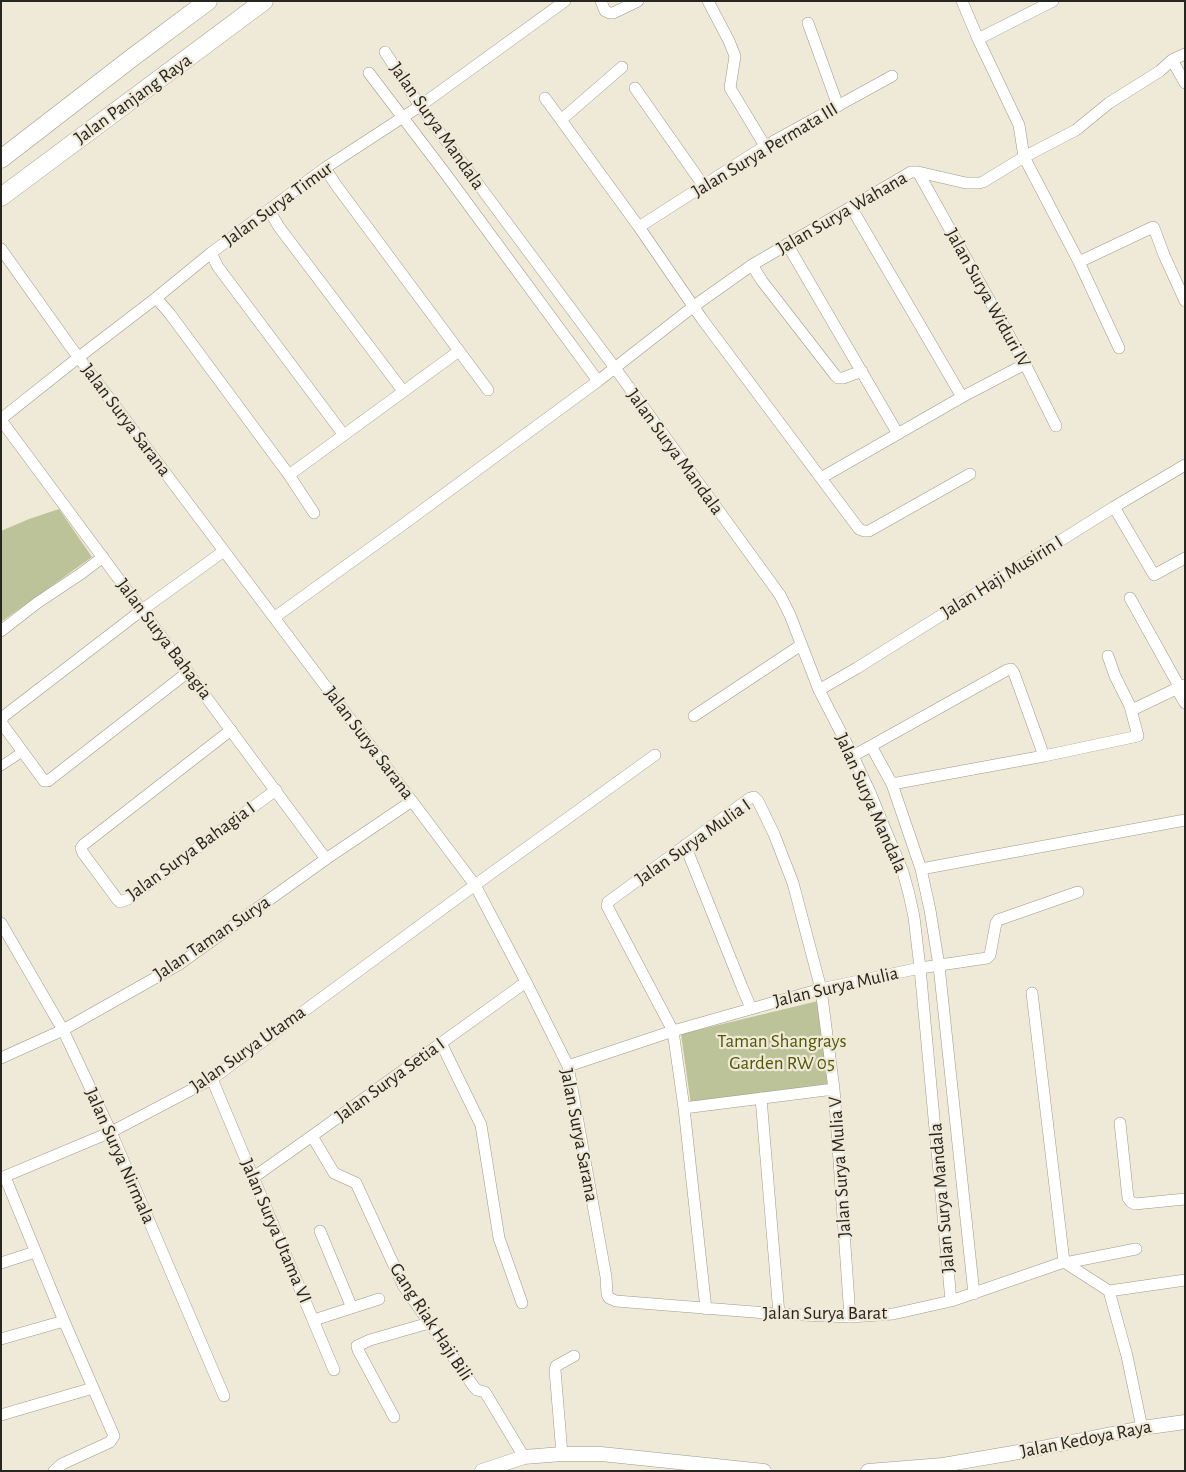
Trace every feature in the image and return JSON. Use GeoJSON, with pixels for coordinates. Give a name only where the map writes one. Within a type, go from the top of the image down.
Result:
{"type":"FeatureCollection","features":[{"type":"Feature","properties":{"kind":"main road","name":"Jalan Panjang Raya"},"geometry":{"type":"LineString","coordinates":[[1,159],[208,1]]}},
{"type":"Feature","properties":{"kind":"main road","name":"Jalan Panjang Raya"},"geometry":{"type":"LineString","coordinates":[[1,197],[264,1]]}},
{"type":"Feature","properties":{"kind":"street","name":"Jalan Surya Timur"},"geometry":{"type":"LineString","coordinates":[[1,420],[210,253],[325,168],[420,106],[565,1]]}},
{"type":"Feature","properties":{"kind":"street"},"geometry":{"type":"LineString","coordinates":[[601,1],[605,10],[613,13],[638,1]]}},
{"type":"Feature","properties":{"kind":"street"},"geometry":{"type":"LineString","coordinates":[[708,1],[729,40],[735,56],[730,88],[765,146]]}},
{"type":"Feature","properties":{"kind":"street"},"geometry":{"type":"LineString","coordinates":[[962,1],[1019,125],[1024,157],[1079,262],[1119,348]]}},
{"type":"Feature","properties":{"kind":"street"},"geometry":{"type":"LineString","coordinates":[[978,39],[1053,1]]}},
{"type":"Feature","properties":{"kind":"street"},"geometry":{"type":"LineString","coordinates":[[808,23],[838,106]]}},
{"type":"Feature","properties":{"kind":"street","name":"Jalan Surya Mandala"},"geometry":{"type":"LineString","coordinates":[[385,52],[420,106],[615,368],[780,595],[790,614],[819,690],[870,790],[903,872],[914,917],[951,1301]]}},
{"type":"Feature","properties":{"kind":"street","name":"Jalan Surya Wahana"},"geometry":{"type":"LineString","coordinates":[[694,306],[752,265],[911,172],[918,172],[952,181],[979,183],[1076,130],[1109,102],[1160,71],[1172,60],[1185,54]]}},
{"type":"Feature","properties":{"kind":"street"},"geometry":{"type":"LineString","coordinates":[[1172,60],[1185,83]]}},
{"type":"Feature","properties":{"kind":"street"},"geometry":{"type":"LineString","coordinates":[[561,120],[622,67]]}},
{"type":"Feature","properties":{"kind":"street","name":"Jalan Surya Mandala"},"geometry":{"type":"LineString","coordinates":[[369,73],[598,381]]}},
{"type":"Feature","properties":{"kind":"street","name":"Jalan Surya Permata III"},"geometry":{"type":"LineString","coordinates":[[639,227],[765,146],[892,76]]}},
{"type":"Feature","properties":{"kind":"street"},"geometry":{"type":"LineString","coordinates":[[635,88],[704,185]]}},
{"type":"Feature","properties":{"kind":"street"},"geometry":{"type":"LineString","coordinates":[[545,98],[694,306],[859,529],[869,531],[970,474]]}},
{"type":"Feature","properties":{"kind":"street"},"geometry":{"type":"LineString","coordinates":[[325,168],[488,390]]}},
{"type":"Feature","properties":{"kind":"street","name":"Jalan Surya Widuri IV"},"geometry":{"type":"LineString","coordinates":[[918,172],[1025,364],[1056,426]]}},
{"type":"Feature","properties":{"kind":"street"},"geometry":{"type":"LineString","coordinates":[[851,207],[962,397]]}},
{"type":"Feature","properties":{"kind":"street"},"geometry":{"type":"LineString","coordinates":[[269,210],[279,227],[403,391]]}},
{"type":"Feature","properties":{"kind":"street"},"geometry":{"type":"LineString","coordinates":[[486,229],[502,217]]}},
{"type":"Feature","properties":{"kind":"street"},"geometry":{"type":"LineString","coordinates":[[1079,262],[1153,227],[1185,301]]}},
{"type":"Feature","properties":{"kind":"street"},"geometry":{"type":"LineString","coordinates":[[787,244],[898,434]]}},
{"type":"Feature","properties":{"kind":"street","name":"Jalan Surya Sarana"},"geometry":{"type":"LineString","coordinates":[[1,248],[79,357],[475,886],[568,1066],[609,1298]]}},
{"type":"Feature","properties":{"kind":"street"},"geometry":{"type":"LineString","coordinates":[[210,253],[218,267],[343,434]]}},
{"type":"Feature","properties":{"kind":"street"},"geometry":{"type":"LineString","coordinates":[[752,265],[762,281],[838,378],[862,371]]}},
{"type":"Feature","properties":{"kind":"street"},"geometry":{"type":"LineString","coordinates":[[156,298],[170,314],[289,475],[314,513]]}},
{"type":"Feature","properties":{"kind":"street","name":"Jalan Surya Mandala"},"geometry":{"type":"LineString","coordinates":[[274,617],[598,381],[694,306]]}},
{"type":"Feature","properties":{"kind":"street"},"geometry":{"type":"LineString","coordinates":[[289,475],[459,351]]}},
{"type":"Feature","properties":{"kind":"street"},"geometry":{"type":"LineString","coordinates":[[821,478],[962,397],[1025,364]]}},
{"type":"Feature","properties":{"kind":"street","name":"Jalan Surya Bahagia"},"geometry":{"type":"LineString","coordinates":[[1,420],[326,859]]}},
{"type":"Feature","properties":{"kind":"street","name":"Jalan Haji Musirin I"},"geometry":{"type":"LineString","coordinates":[[819,690],[1185,464]]}},
{"type":"Feature","properties":{"kind":"street"},"geometry":{"type":"LineString","coordinates":[[1114,507],[1154,575],[1185,558]]}},
{"type":"Feature","properties":{"kind":"street"},"geometry":{"type":"LineString","coordinates":[[188,672],[48,781],[44,781],[1,721],[4,716],[142,610],[224,551]]}},
{"type":"Feature","properties":{"kind":"street"},"geometry":{"type":"LineString","coordinates":[[1,631],[37,603],[103,557]]}},
{"type":"Feature","properties":{"kind":"street"},"geometry":{"type":"LineString","coordinates":[[1130,598],[1182,687]]}},
{"type":"Feature","properties":{"kind":"street"},"geometry":{"type":"LineString","coordinates":[[694,716],[801,645]]}},
{"type":"Feature","properties":{"kind":"street"},"geometry":{"type":"LineString","coordinates":[[892,784],[1044,756],[1138,736],[1132,710],[1108,656]]}},
{"type":"Feature","properties":{"kind":"street"},"geometry":{"type":"LineString","coordinates":[[853,756],[1006,670],[1011,670],[1014,673],[1044,756]]}},
{"type":"Feature","properties":{"kind":"street"},"geometry":{"type":"LineString","coordinates":[[1182,687],[1179,693],[1185,703]]}},
{"type":"Feature","properties":{"kind":"street"},"geometry":{"type":"LineString","coordinates":[[1132,710],[1182,687]]}},
{"type":"Feature","properties":{"kind":"street","name":"Jalan Surya Bahagia I"},"geometry":{"type":"LineString","coordinates":[[231,730],[83,844],[81,848],[83,853],[117,899],[120,902],[128,899],[276,790]]}},
{"type":"Feature","properties":{"kind":"street","name":"Jalan Surya Mandala"},"geometry":{"type":"LineString","coordinates":[[871,746],[892,784],[921,870],[930,910],[938,966],[974,1294]]}},
{"type":"Feature","properties":{"kind":"street"},"geometry":{"type":"LineString","coordinates":[[1,766],[22,752]]}},
{"type":"Feature","properties":{"kind":"street","name":"Jalan Surya Utama"},"geometry":{"type":"LineString","coordinates":[[3,1177],[112,1132],[212,1079],[655,755]]}},
{"type":"Feature","properties":{"kind":"street","name":"Jalan Surya Mulia I"},"geometry":{"type":"LineString","coordinates":[[673,1031],[607,906],[608,902],[750,798],[758,801],[774,834],[792,883],[821,989]]}},
{"type":"Feature","properties":{"kind":"street","name":"Jalan Taman Surya"},"geometry":{"type":"LineString","coordinates":[[1,1058],[63,1030],[178,965],[326,859],[412,801]]}},
{"type":"Feature","properties":{"kind":"street"},"geometry":{"type":"LineString","coordinates":[[921,870],[1185,820]]}},
{"type":"Feature","properties":{"kind":"street"},"geometry":{"type":"LineString","coordinates":[[685,845],[751,1008]]}},
{"type":"Feature","properties":{"kind":"street","name":"Jalan Surya Mulia"},"geometry":{"type":"LineString","coordinates":[[568,1066],[673,1031],[821,989],[920,968],[987,958],[990,955],[998,920],[1078,892]]}},
{"type":"Feature","properties":{"kind":"street","name":"Jalan Surya Nirmala"},"geometry":{"type":"LineString","coordinates":[[1,923],[63,1030],[112,1132],[224,1396]]}},
{"type":"Feature","properties":{"kind":"street","name":"Jalan Surya Setia I"},"geometry":{"type":"LineString","coordinates":[[254,1177],[526,982]]}},
{"type":"Feature","properties":{"kind":"street","name":"Jalan Surya Mulia V"},"geometry":{"type":"LineString","coordinates":[[821,989],[834,1089],[850,1317]]}},
{"type":"Feature","properties":{"kind":"street"},"geometry":{"type":"LineString","coordinates":[[1032,993],[1065,1262],[1109,1291],[1127,1356],[1142,1428]]}},
{"type":"Feature","properties":{"kind":"street"},"geometry":{"type":"LineString","coordinates":[[673,1031],[684,1108],[706,1309]]}},
{"type":"Feature","properties":{"kind":"street"},"geometry":{"type":"LineString","coordinates":[[441,1043],[481,1125],[499,1238],[522,1303]]}},
{"type":"Feature","properties":{"kind":"street","name":"Jalan Surya Utama VI"},"geometry":{"type":"LineString","coordinates":[[212,1079],[314,1320],[379,1299]]}},
{"type":"Feature","properties":{"kind":"street"},"geometry":{"type":"LineString","coordinates":[[684,1108],[834,1089]]}},
{"type":"Feature","properties":{"kind":"street"},"geometry":{"type":"LineString","coordinates":[[761,1098],[779,1314]]}},
{"type":"Feature","properties":{"kind":"street"},"geometry":{"type":"LineString","coordinates":[[1120,1123],[1128,1198],[1131,1202],[1135,1204],[1185,1199]]}},
{"type":"Feature","properties":{"kind":"street","name":"Gang Riak Haji Bili"},"geometry":{"type":"LineString","coordinates":[[312,1136],[334,1173],[356,1183],[397,1275],[474,1387],[485,1392],[524,1457]]}},
{"type":"Feature","properties":{"kind":"street"},"geometry":{"type":"LineString","coordinates":[[3,1177],[114,1436],[110,1442],[62,1464],[54,1471]]}},
{"type":"Feature","properties":{"kind":"street"},"geometry":{"type":"LineString","coordinates":[[320,1231],[352,1308]]}},
{"type":"Feature","properties":{"kind":"street","name":"Jalan Surya Barat"},"geometry":{"type":"LineString","coordinates":[[609,1298],[616,1301],[779,1314],[850,1317],[894,1314],[951,1301],[1065,1262],[1136,1249]]}},
{"type":"Feature","properties":{"kind":"street"},"geometry":{"type":"LineString","coordinates":[[1,1263],[35,1252]]}},
{"type":"Feature","properties":{"kind":"street"},"geometry":{"type":"LineString","coordinates":[[1109,1291],[1185,1280]]}},
{"type":"Feature","properties":{"kind":"street"},"geometry":{"type":"LineString","coordinates":[[314,1320],[334,1370]]}},
{"type":"Feature","properties":{"kind":"street"},"geometry":{"type":"LineString","coordinates":[[1,1339],[64,1321]]}},
{"type":"Feature","properties":{"kind":"street"},"geometry":{"type":"LineString","coordinates":[[394,1417],[357,1346],[370,1340],[429,1323]]}},
{"type":"Feature","properties":{"kind":"street"},"geometry":{"type":"LineString","coordinates":[[562,1454],[555,1370],[556,1366],[574,1356]]}},
{"type":"Feature","properties":{"kind":"street"},"geometry":{"type":"LineString","coordinates":[[1,1415],[92,1388]]}},
{"type":"Feature","properties":{"kind":"street","name":"Jalan Kedoya Raya"},"geometry":{"type":"LineString","coordinates":[[868,1471],[944,1468],[1142,1428],[1185,1422]]}},
{"type":"Feature","properties":{"kind":"street"},"geometry":{"type":"LineString","coordinates":[[482,1471],[524,1457],[562,1454],[601,1454],[756,1470]]}},
{"type":"Feature","properties":{"kind":"green space"},"geometry":{"type":"Polygon","coordinates":[[[59,509],[92,557],[1,622],[1,531],[59,509]]]}},
{"type":"Feature","properties":{"kind":"green space","name":"Taman Shangrays Garden RW 05"},"geometry":{"type":"Polygon","coordinates":[[[818,1001],[830,1087],[691,1105],[681,1034],[818,1001]]]}}]}
